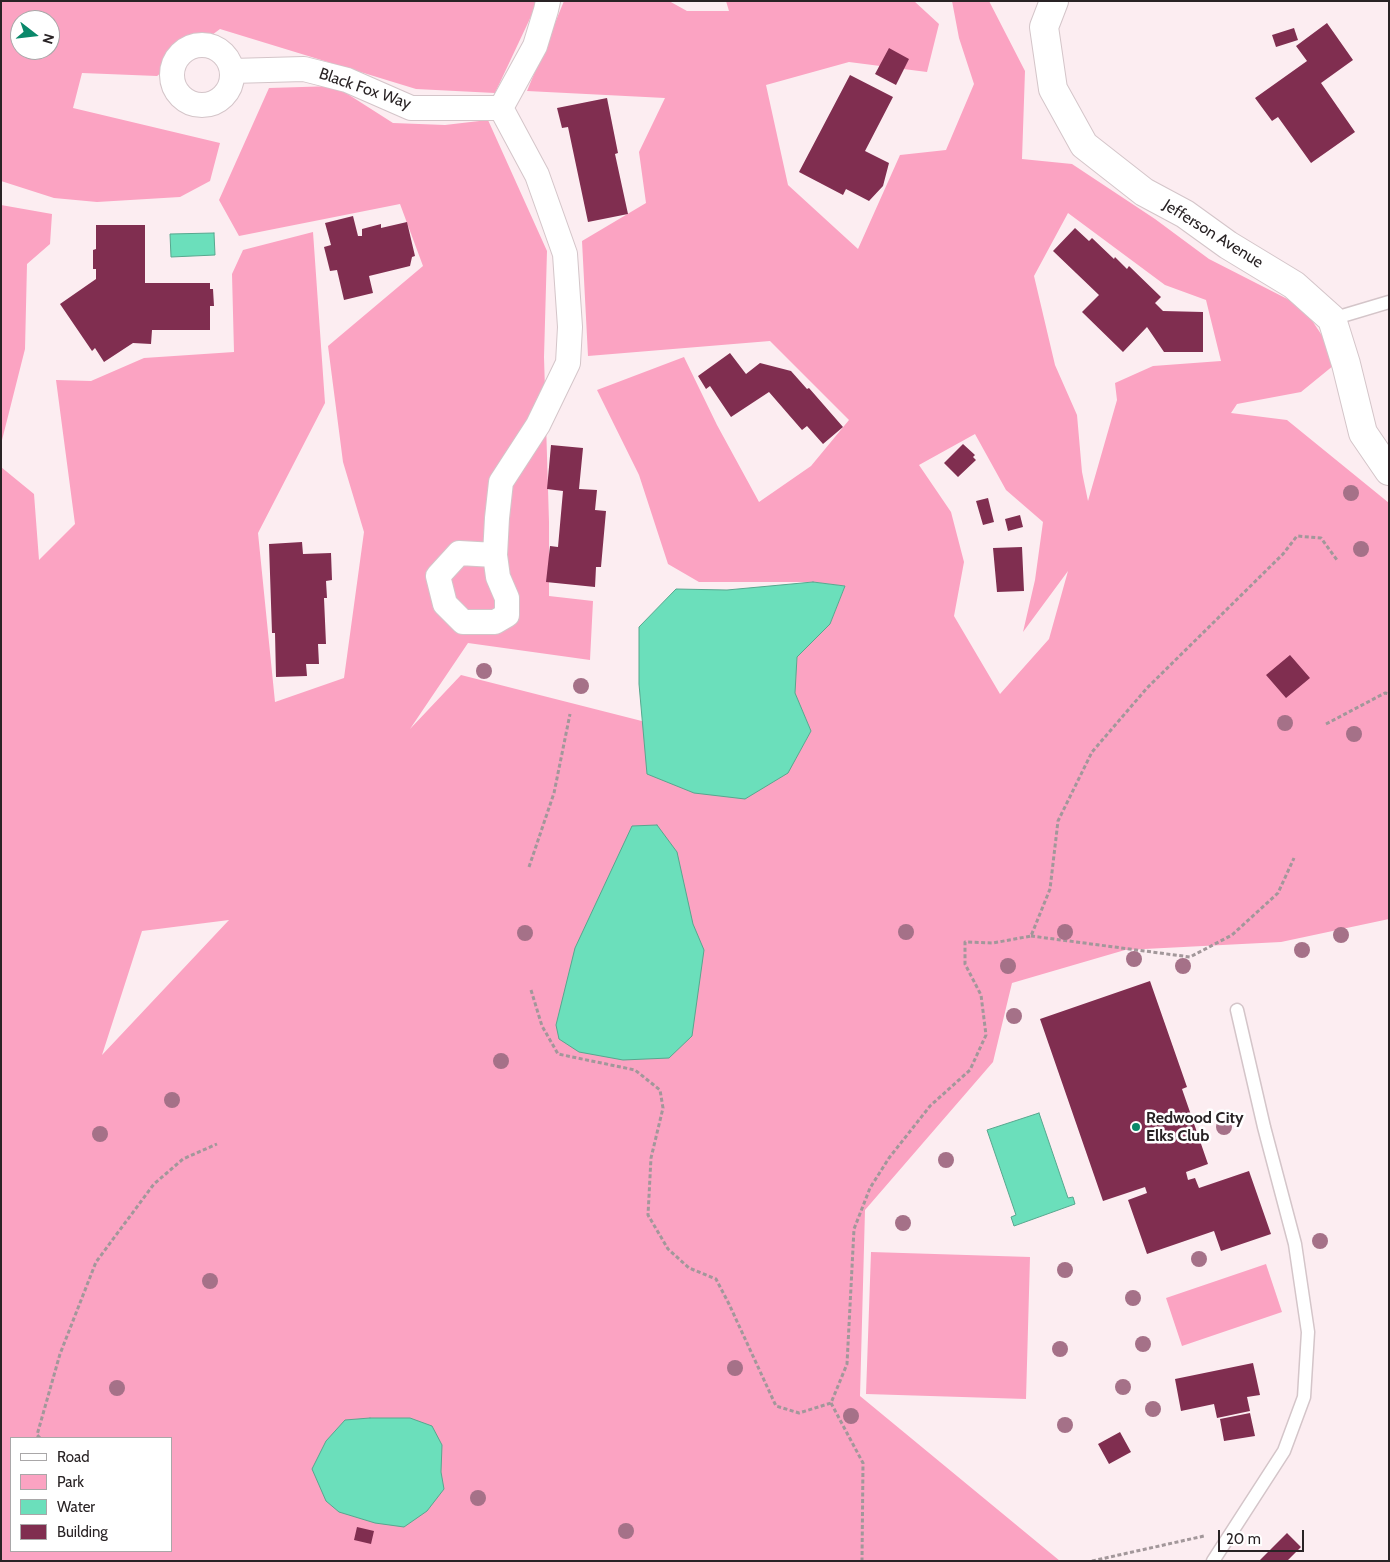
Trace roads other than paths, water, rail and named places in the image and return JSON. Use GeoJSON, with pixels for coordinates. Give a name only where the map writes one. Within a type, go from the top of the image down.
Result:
{"type":"FeatureCollection","features":[{"type":"Feature","properties":{"kind":"street"},"geometry":{"type":"LineString","coordinates":[[495,555],[501,482],[538,425],[568,363],[570,327],[565,254],[537,175],[501,108],[535,46],[548,1]]}},
{"type":"Feature","properties":{"kind":"street","name":"Jefferson Avenue"},"geometry":{"type":"LineString","coordinates":[[1054,1],[1044,27],[1053,89],[1084,145],[1144,192],[1185,214],[1228,245],[1294,285],[1332,320],[1346,364],[1363,434],[1389,471]]}},
{"type":"Feature","properties":{"kind":"street","name":"Black Fox Way"},"geometry":{"type":"LineString","coordinates":[[232,71],[304,69],[347,80],[411,108],[501,108]]}},
{"type":"Feature","properties":{"kind":"lane"},"geometry":{"type":"LineString","coordinates":[[1332,320],[1389,302]]}},
{"type":"Feature","properties":{"kind":"lane"},"geometry":{"type":"LineString","coordinates":[[1214,1561],[1284,1451],[1304,1397],[1308,1332],[1295,1244],[1264,1127],[1237,1010]]}},
{"type":"Feature","properties":{"kind":"water"},"geometry":{"type":"Polygon","coordinates":[[[214,233],[215,255],[171,257],[170,234],[214,233]]]}},
{"type":"Feature","properties":{"kind":"water"},"geometry":{"type":"Polygon","coordinates":[[[813,582],[845,586],[830,624],[797,657],[795,693],[811,731],[788,773],[745,799],[694,793],[647,774],[639,684],[639,627],[676,589],[727,590],[813,582]]]}},
{"type":"Feature","properties":{"kind":"water"},"geometry":{"type":"Polygon","coordinates":[[[657,825],[677,852],[693,924],[704,950],[692,1036],[669,1058],[623,1060],[579,1052],[559,1039],[556,1025],[575,948],[632,826],[657,825]]]}},
{"type":"Feature","properties":{"kind":"water"},"geometry":{"type":"Polygon","coordinates":[[[1039,1113],[1068,1198],[1073,1197],[1075,1204],[1014,1226],[1011,1217],[1016,1215],[987,1130],[1039,1113]]]}},
{"type":"Feature","properties":{"kind":"water"},"geometry":{"type":"Polygon","coordinates":[[[410,1418],[432,1426],[442,1445],[441,1472],[444,1489],[427,1511],[404,1527],[375,1523],[339,1512],[326,1501],[312,1469],[326,1441],[345,1420],[410,1418]]]}},
{"type":"Feature","properties":{"kind":"place","name":"Redwood City Elks Club"},"geometry":{"type":"Point","coordinates":[1136,1127]}}]}
